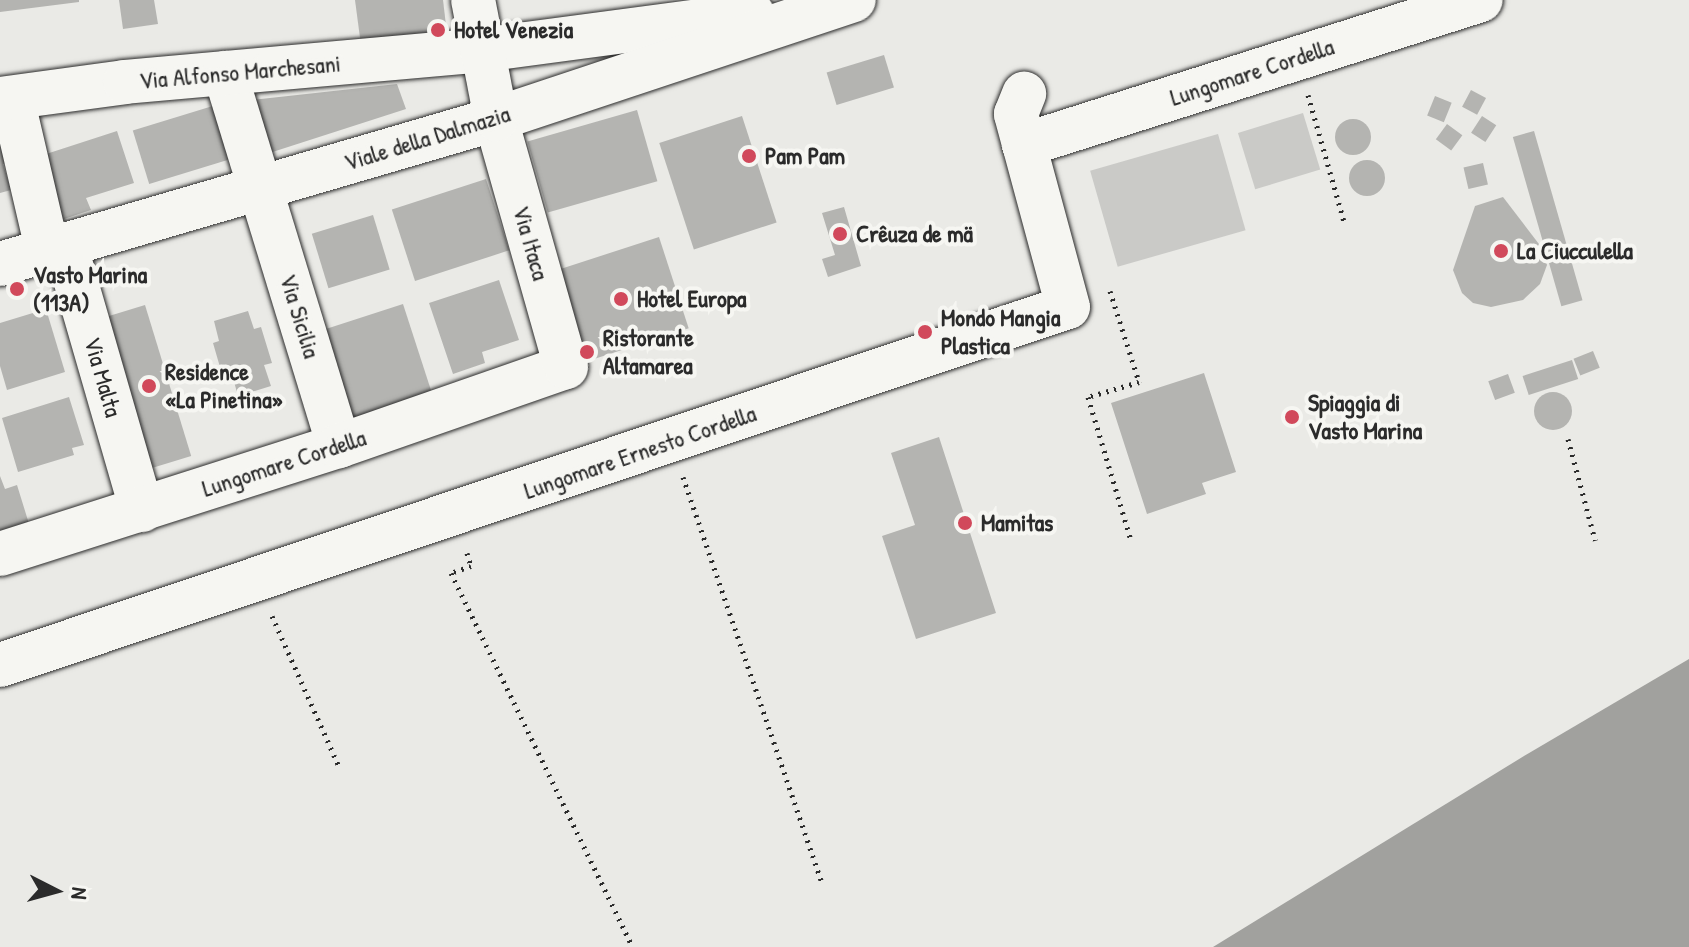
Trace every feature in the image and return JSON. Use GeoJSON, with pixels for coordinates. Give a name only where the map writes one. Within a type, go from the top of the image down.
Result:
{"type":"FeatureCollection","features":[{"type":"Feature","properties":{"kind":"street"},"geometry":{"type":"LineString","coordinates":[[473,0],[496,119]]}},
{"type":"Feature","properties":{"kind":"street","name":"Lungomare Cordella"},"geometry":{"type":"LineString","coordinates":[[1024,145],[1481,0]]}},
{"type":"Feature","properties":{"kind":"street","name":"Via Alfonso Marchesani"},"geometry":{"type":"LineString","coordinates":[[6,98],[225,73],[482,50],[856,1]]}},
{"type":"Feature","properties":{"kind":"street","name":"Viale della Dalmazia"},"geometry":{"type":"LineString","coordinates":[[0,264],[496,119],[856,1]]}},
{"type":"Feature","properties":{"kind":"street","name":"Via Sicilia"},"geometry":{"type":"LineString","coordinates":[[225,73],[339,446]]}},
{"type":"Feature","properties":{"kind":"street","name":"Lungomare Ernesto Cordella"},"geometry":{"type":"LineString","coordinates":[[0,665],[1068,307],[1016,114],[1024,94]]}},
{"type":"Feature","properties":{"kind":"street","name":"Via Malta"},"geometry":{"type":"LineString","coordinates":[[6,98],[142,510]]}},
{"type":"Feature","properties":{"kind":"street","name":"Via Itaca"},"geometry":{"type":"LineString","coordinates":[[496,119],[566,367]]}},
{"type":"Feature","properties":{"kind":"street","name":"Lungomare Cordella"},"geometry":{"type":"LineString","coordinates":[[0,554],[339,446],[566,367]]}},
{"type":"Feature","properties":{"kind":"path"},"geometry":{"type":"LineString","coordinates":[[1308,95],[1344,221]]}},
{"type":"Feature","properties":{"kind":"path"},"geometry":{"type":"LineString","coordinates":[[1107,280],[1139,382],[1088,397],[1131,540]]}},
{"type":"Feature","properties":{"kind":"path"},"geometry":{"type":"LineString","coordinates":[[1568,439],[1595,540]]}},
{"type":"Feature","properties":{"kind":"path"},"geometry":{"type":"LineString","coordinates":[[687,490],[823,885]]}},
{"type":"Feature","properties":{"kind":"path"},"geometry":{"type":"LineString","coordinates":[[451,573],[633,947]]}},
{"type":"Feature","properties":{"kind":"path"},"geometry":{"type":"LineString","coordinates":[[278,635],[340,769]]}},
{"type":"Feature","properties":{"kind":"shaded area"},"geometry":{"type":"Polygon","coordinates":[[[1303,113],[1320,169],[1255,189],[1238,133],[1303,113]]]}},
{"type":"Feature","properties":{"kind":"shaded area"},"geometry":{"type":"Polygon","coordinates":[[[1218,134],[1246,230],[1118,267],[1090,171],[1218,134]]]}},
{"type":"Feature","properties":{"kind":"shaded area"},"geometry":{"type":"Polygon","coordinates":[[[1689,659],[1689,947],[1213,947],[1524,756],[1689,659]]]}},
{"type":"Feature","properties":{"kind":"building"},"geometry":{"type":"Polygon","coordinates":[[[0,0],[79,0],[79,2],[0,12],[0,0]]]}},
{"type":"Feature","properties":{"kind":"building"},"geometry":{"type":"Polygon","coordinates":[[[119,0],[154,0],[158,24],[123,29],[119,0]]]}},
{"type":"Feature","properties":{"kind":"building"},"geometry":{"type":"Polygon","coordinates":[[[355,0],[443,0],[448,42],[362,53],[355,0]]]}},
{"type":"Feature","properties":{"kind":"building"},"geometry":{"type":"Polygon","coordinates":[[[884,55],[894,88],[837,105],[827,73],[884,55]]]}},
{"type":"Feature","properties":{"kind":"building"},"geometry":{"type":"Polygon","coordinates":[[[397,84],[406,109],[257,157],[242,101],[397,84]]]}},
{"type":"Feature","properties":{"kind":"building"},"geometry":{"type":"Polygon","coordinates":[[[1471,90],[1486,98],[1477,115],[1462,107],[1471,90]]]}},
{"type":"Feature","properties":{"kind":"building"},"geometry":{"type":"Polygon","coordinates":[[[1435,96],[1452,103],[1444,122],[1427,115],[1435,96]]]}},
{"type":"Feature","properties":{"kind":"building"},"geometry":{"type":"Polygon","coordinates":[[[216,105],[232,159],[149,184],[133,130],[216,105]]]}},
{"type":"Feature","properties":{"kind":"building"},"geometry":{"type":"Polygon","coordinates":[[[637,110],[657,181],[548,213],[527,141],[637,110]]]}},
{"type":"Feature","properties":{"kind":"building"},"geometry":{"type":"Polygon","coordinates":[[[742,116],[777,223],[694,249],[659,143],[742,116]]]}},
{"type":"Feature","properties":{"kind":"building"},"geometry":{"type":"Polygon","coordinates":[[[1482,116],[1496,125],[1485,142],[1471,133],[1482,116]]]}},
{"type":"Feature","properties":{"kind":"building"},"geometry":{"type":"Polygon","coordinates":[[[1353,119],[1366,124],[1371,137],[1366,150],[1353,155],[1340,150],[1335,137],[1340,124],[1353,119]]]}},
{"type":"Feature","properties":{"kind":"building"},"geometry":{"type":"Polygon","coordinates":[[[0,123],[13,161],[3,164],[11,190],[0,193],[0,123]]]}},
{"type":"Feature","properties":{"kind":"building"},"geometry":{"type":"Polygon","coordinates":[[[1447,124],[1462,135],[1451,151],[1436,139],[1447,124]]]}},
{"type":"Feature","properties":{"kind":"building"},"geometry":{"type":"Polygon","coordinates":[[[117,131],[134,183],[86,198],[91,210],[61,220],[40,156],[117,131]]]}},
{"type":"Feature","properties":{"kind":"building"},"geometry":{"type":"Polygon","coordinates":[[[1534,131],[1583,300],[1561,306],[1513,137],[1534,131]]]}},
{"type":"Feature","properties":{"kind":"building"},"geometry":{"type":"Polygon","coordinates":[[[1367,160],[1380,165],[1385,178],[1380,191],[1367,196],[1354,191],[1349,178],[1354,165],[1367,160]]]}},
{"type":"Feature","properties":{"kind":"building"},"geometry":{"type":"Polygon","coordinates":[[[1483,163],[1488,184],[1468,189],[1464,167],[1483,163]]]}},
{"type":"Feature","properties":{"kind":"building"},"geometry":{"type":"Polygon","coordinates":[[[486,179],[509,250],[415,281],[392,210],[486,179]]]}},
{"type":"Feature","properties":{"kind":"building","name":"La Ciucculella"},"geometry":{"type":"Polygon","coordinates":[[[1503,197],[1542,248],[1547,265],[1540,284],[1523,300],[1491,307],[1473,303],[1462,293],[1453,270],[1475,206],[1503,197]]]}},
{"type":"Feature","properties":{"kind":"building","name":"Crêuza de mä"},"geometry":{"type":"Polygon","coordinates":[[[844,207],[861,266],[828,277],[822,259],[835,255],[822,213],[844,207]]]}},
{"type":"Feature","properties":{"kind":"building"},"geometry":{"type":"Polygon","coordinates":[[[373,215],[390,270],[328,288],[312,234],[373,215]]]}},
{"type":"Feature","properties":{"kind":"building","name":"Hotel Europa"},"geometry":{"type":"Polygon","coordinates":[[[659,237],[689,328],[584,362],[554,271],[659,237]]]}},
{"type":"Feature","properties":{"kind":"building"},"geometry":{"type":"Polygon","coordinates":[[[499,280],[519,340],[482,352],[485,363],[453,374],[429,303],[499,280]]]}},
{"type":"Feature","properties":{"kind":"building"},"geometry":{"type":"Polygon","coordinates":[[[403,304],[437,408],[351,435],[317,332],[403,304]]]}},
{"type":"Feature","properties":{"kind":"building","name":"Residence «La Pinetina»"},"geometry":{"type":"Polygon","coordinates":[[[145,305],[191,456],[152,468],[106,317],[145,305]]]}},
{"type":"Feature","properties":{"kind":"building"},"geometry":{"type":"Polygon","coordinates":[[[46,309],[65,372],[7,390],[0,366],[0,323],[46,309]]]}},
{"type":"Feature","properties":{"kind":"building"},"geometry":{"type":"Polygon","coordinates":[[[248,311],[254,329],[261,327],[272,363],[264,365],[271,386],[238,396],[231,371],[222,374],[213,343],[219,341],[214,321],[248,311]]]}},
{"type":"Feature","properties":{"kind":"building"},"geometry":{"type":"Polygon","coordinates":[[[1593,351],[1600,368],[1580,376],[1574,359],[1593,351]]]}},
{"type":"Feature","properties":{"kind":"building"},"geometry":{"type":"Polygon","coordinates":[[[1572,360],[1578,379],[1529,395],[1523,376],[1572,360]]]}},
{"type":"Feature","properties":{"kind":"building"},"geometry":{"type":"Polygon","coordinates":[[[1204,373],[1236,472],[1202,483],[1206,494],[1147,514],[1111,403],[1204,373]]]}},
{"type":"Feature","properties":{"kind":"building"},"geometry":{"type":"Polygon","coordinates":[[[1508,374],[1515,393],[1495,400],[1488,381],[1508,374]]]}},
{"type":"Feature","properties":{"kind":"building"},"geometry":{"type":"Polygon","coordinates":[[[1553,392],[1566,398],[1572,411],[1566,424],[1553,430],[1540,424],[1534,411],[1540,398],[1553,392]]]}},
{"type":"Feature","properties":{"kind":"building"},"geometry":{"type":"Polygon","coordinates":[[[69,397],[84,445],[72,448],[74,455],[18,472],[2,418],[69,397]]]}},
{"type":"Feature","properties":{"kind":"building"},"geometry":{"type":"Polygon","coordinates":[[[939,437],[996,613],[916,639],[882,536],[915,525],[891,453],[939,437]]]}},
{"type":"Feature","properties":{"kind":"building"},"geometry":{"type":"Polygon","coordinates":[[[0,476],[5,489],[17,485],[30,527],[0,536],[0,476]]]}},
{"type":"Feature","properties":{"kind":"place","name":"Hotel Venezia"},"geometry":{"type":"Point","coordinates":[438,30]}},
{"type":"Feature","properties":{"kind":"place","name":"Pam Pam"},"geometry":{"type":"Point","coordinates":[749,156]}},
{"type":"Feature","properties":{"kind":"place","name":"Crêuza de mä"},"geometry":{"type":"Point","coordinates":[840,234]}},
{"type":"Feature","properties":{"kind":"place","name":"La Ciucculella"},"geometry":{"type":"Point","coordinates":[1501,251]}},
{"type":"Feature","properties":{"kind":"place","name":"Vasto Marina (113A)"},"geometry":{"type":"Point","coordinates":[17,289]}},
{"type":"Feature","properties":{"kind":"place","name":"Hotel Europa"},"geometry":{"type":"Point","coordinates":[621,299]}},
{"type":"Feature","properties":{"kind":"place","name":"Mondo Mangia Plastica"},"geometry":{"type":"Point","coordinates":[925,332]}},
{"type":"Feature","properties":{"kind":"place","name":"Ristorante Altamarea"},"geometry":{"type":"Point","coordinates":[587,352]}},
{"type":"Feature","properties":{"kind":"place","name":"Residence «La Pinetina»"},"geometry":{"type":"Point","coordinates":[149,386]}},
{"type":"Feature","properties":{"kind":"place","name":"Spiaggia di Vasto Marina"},"geometry":{"type":"Point","coordinates":[1292,417]}},
{"type":"Feature","properties":{"kind":"place","name":"Mamitas"},"geometry":{"type":"Point","coordinates":[965,523]}}]}
